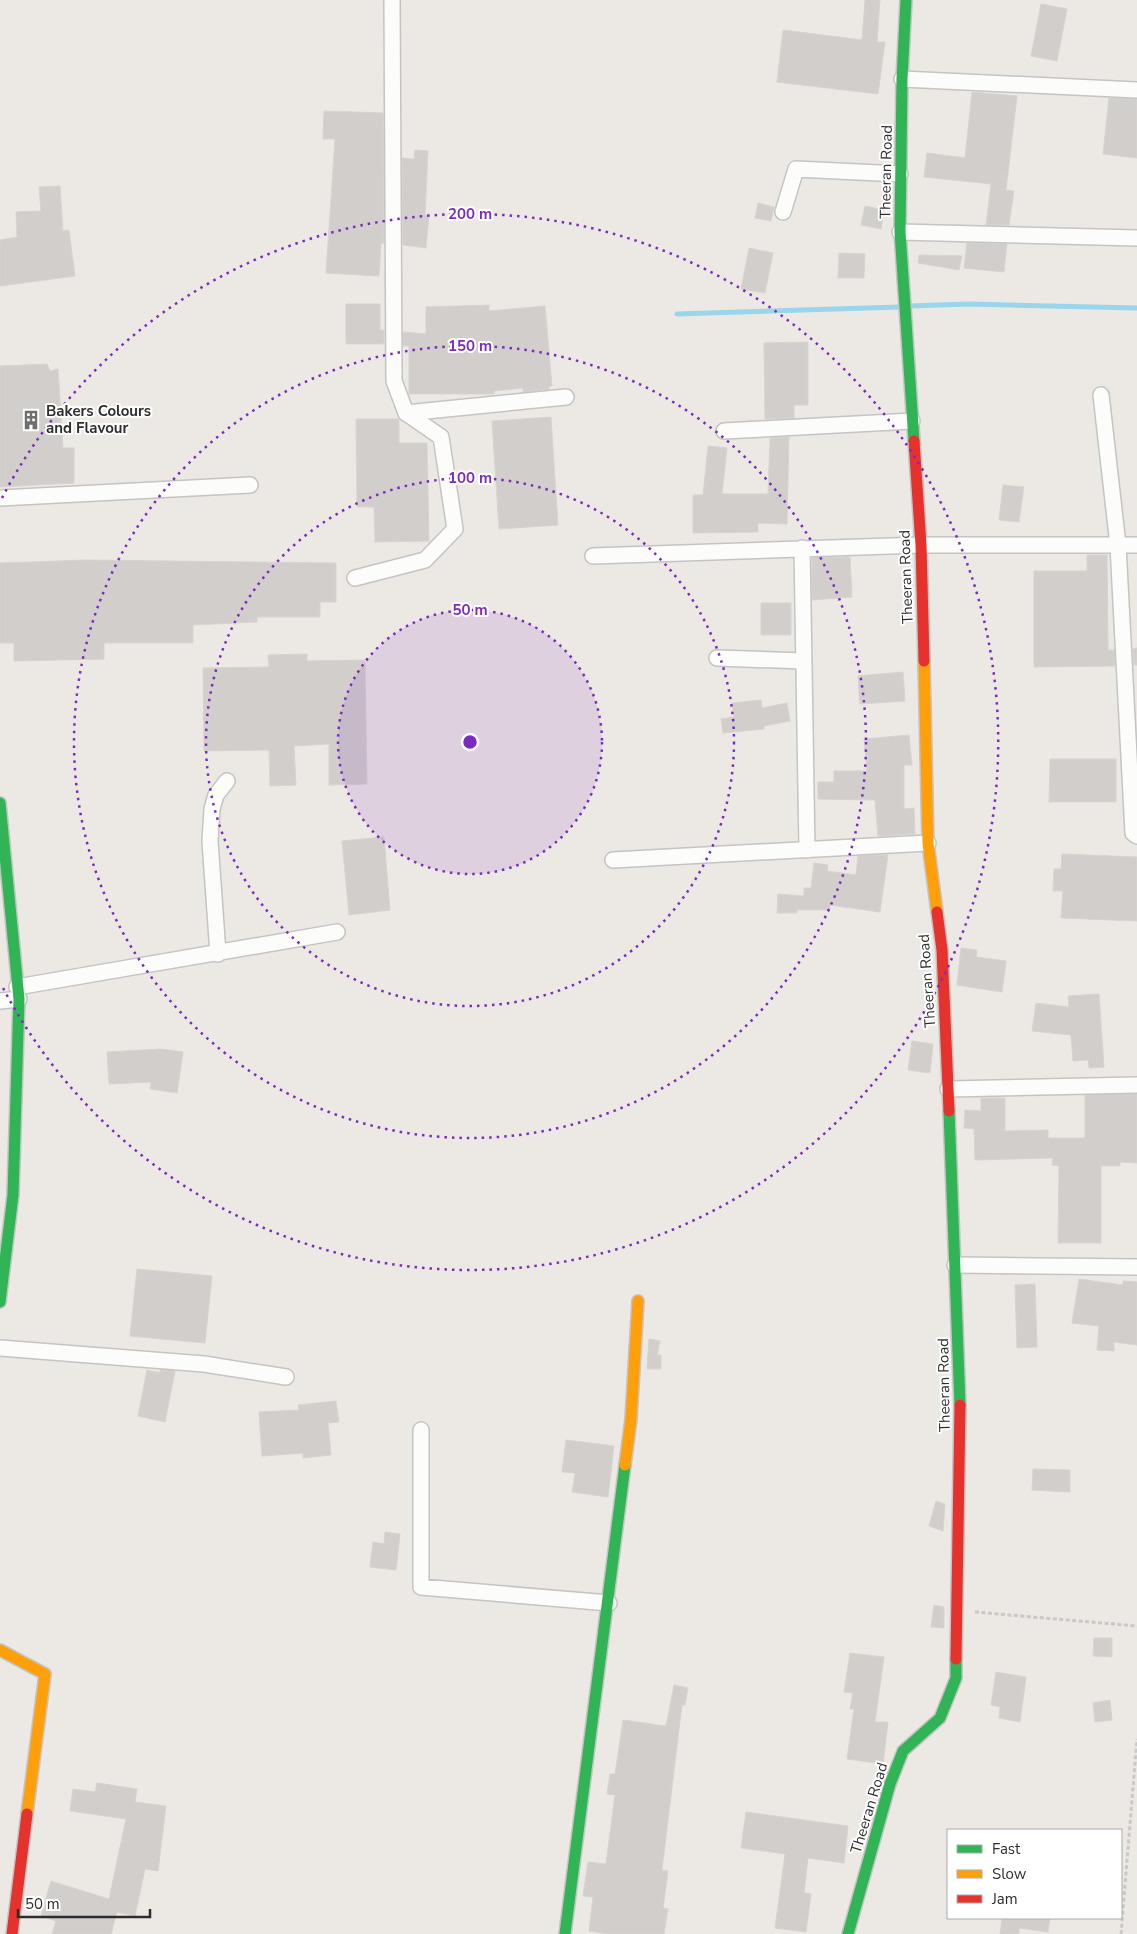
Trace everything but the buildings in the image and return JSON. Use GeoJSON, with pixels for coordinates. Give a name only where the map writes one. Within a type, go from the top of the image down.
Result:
{"type":"FeatureCollection","features":[{"type":"Feature","properties":{"kind":"street"},"geometry":{"type":"LineString","coordinates":[[356,578],[425,560],[455,529],[441,437],[406,413],[394,381],[392,0]]}},
{"type":"Feature","properties":{"kind":"street","name":"Theeran Road"},"geometry":{"type":"LineString","coordinates":[[848,1934],[890,1784],[903,1751],[940,1718],[956,1678],[960,1389],[942,950],[928,843],[921,545],[900,232],[902,79],[906,0]]}},
{"type":"Feature","properties":{"kind":"street"},"geometry":{"type":"LineString","coordinates":[[902,79],[1137,90]]}},
{"type":"Feature","properties":{"kind":"street"},"geometry":{"type":"LineString","coordinates":[[784,212],[796,169],[900,174]]}},
{"type":"Feature","properties":{"kind":"street"},"geometry":{"type":"LineString","coordinates":[[900,232],[1137,238]]}},
{"type":"Feature","properties":{"kind":"street"},"geometry":{"type":"LineString","coordinates":[[1100,395],[1118,545],[1133,833],[1137,836]]}},
{"type":"Feature","properties":{"kind":"street"},"geometry":{"type":"LineString","coordinates":[[406,413],[566,397]]}},
{"type":"Feature","properties":{"kind":"street"},"geometry":{"type":"LineString","coordinates":[[724,431],[912,421]]}},
{"type":"Feature","properties":{"kind":"street"},"geometry":{"type":"LineString","coordinates":[[0,498],[250,485]]}},
{"type":"Feature","properties":{"kind":"street"},"geometry":{"type":"LineString","coordinates":[[593,556],[921,545],[1137,545]]}},
{"type":"Feature","properties":{"kind":"street"},"geometry":{"type":"LineString","coordinates":[[802,548],[807,850]]}},
{"type":"Feature","properties":{"kind":"street"},"geometry":{"type":"LineString","coordinates":[[717,658],[804,661]]}},
{"type":"Feature","properties":{"kind":"street"},"geometry":{"type":"LineString","coordinates":[[218,954],[210,841],[211,817],[216,795],[227,782]]}},
{"type":"Feature","properties":{"kind":"street"},"geometry":{"type":"LineString","coordinates":[[0,803],[18,993],[13,1195],[0,1302]]}},
{"type":"Feature","properties":{"kind":"street"},"geometry":{"type":"LineString","coordinates":[[613,860],[928,843]]}},
{"type":"Feature","properties":{"kind":"street"},"geometry":{"type":"LineString","coordinates":[[0,1001],[18,993],[337,932]]}},
{"type":"Feature","properties":{"kind":"street"},"geometry":{"type":"LineString","coordinates":[[948,1089],[1137,1085]]}},
{"type":"Feature","properties":{"kind":"street"},"geometry":{"type":"LineString","coordinates":[[955,1265],[1137,1267]]}},
{"type":"Feature","properties":{"kind":"street"},"geometry":{"type":"LineString","coordinates":[[566,1934],[631,1419],[638,1301]]}},
{"type":"Feature","properties":{"kind":"street"},"geometry":{"type":"LineString","coordinates":[[0,1348],[204,1364],[286,1377]]}},
{"type":"Feature","properties":{"kind":"street"},"geometry":{"type":"LineString","coordinates":[[421,1430],[421,1587],[609,1603]]}},
{"type":"Feature","properties":{"kind":"street"},"geometry":{"type":"LineString","coordinates":[[0,1650],[45,1674],[12,1934]]}},
{"type":"Feature","properties":{"kind":"path"},"geometry":{"type":"LineString","coordinates":[[957,1610],[1137,1626]]}},
{"type":"Feature","properties":{"kind":"path"},"geometry":{"type":"LineString","coordinates":[[1121,1934],[1137,1738]]}},
{"type":"Feature","properties":{"kind":"waterway"},"geometry":{"type":"LineString","coordinates":[[910,306],[968,304],[1137,308]]}},
{"type":"Feature","properties":{"kind":"waterway"},"geometry":{"type":"LineString","coordinates":[[677,314],[899,307]]}},
{"type":"Feature","properties":{"kind":"traffic: fast"},"geometry":{"type":"LineString","coordinates":[[906,0],[902,79],[900,232],[914,441]]}},
{"type":"Feature","properties":{"kind":"traffic: fast"},"geometry":{"type":"LineString","coordinates":[[0,803],[19,999],[13,1195],[0,1302]]}},
{"type":"Feature","properties":{"kind":"traffic: fast"},"geometry":{"type":"LineString","coordinates":[[949,1111],[960,1405]]}},
{"type":"Feature","properties":{"kind":"traffic: fast"},"geometry":{"type":"LineString","coordinates":[[565,1934],[625,1465]]}},
{"type":"Feature","properties":{"kind":"traffic: fast"},"geometry":{"type":"LineString","coordinates":[[848,1934],[890,1784],[903,1751],[940,1718],[956,1678],[956,1659]]}},
{"type":"Feature","properties":{"kind":"traffic: slow"},"geometry":{"type":"LineString","coordinates":[[924,661],[928,843],[937,912]]}},
{"type":"Feature","properties":{"kind":"traffic: slow"},"geometry":{"type":"LineString","coordinates":[[625,1465],[631,1419],[638,1301]]}},
{"type":"Feature","properties":{"kind":"traffic: slow"},"geometry":{"type":"LineString","coordinates":[[0,1650],[45,1674],[27,1814]]}},
{"type":"Feature","properties":{"kind":"traffic: jam"},"geometry":{"type":"LineString","coordinates":[[914,441],[921,545],[924,661]]}},
{"type":"Feature","properties":{"kind":"traffic: jam"},"geometry":{"type":"LineString","coordinates":[[937,912],[942,950],[949,1111]]}},
{"type":"Feature","properties":{"kind":"traffic: jam"},"geometry":{"type":"LineString","coordinates":[[956,1659],[960,1405]]}},
{"type":"Feature","properties":{"kind":"traffic: jam"},"geometry":{"type":"LineString","coordinates":[[12,1934],[27,1814]]}},
{"type":"Feature","properties":{"kind":"place","name":"Bakers Colours and Flavour"},"geometry":{"type":"Point","coordinates":[31,420]}}]}
